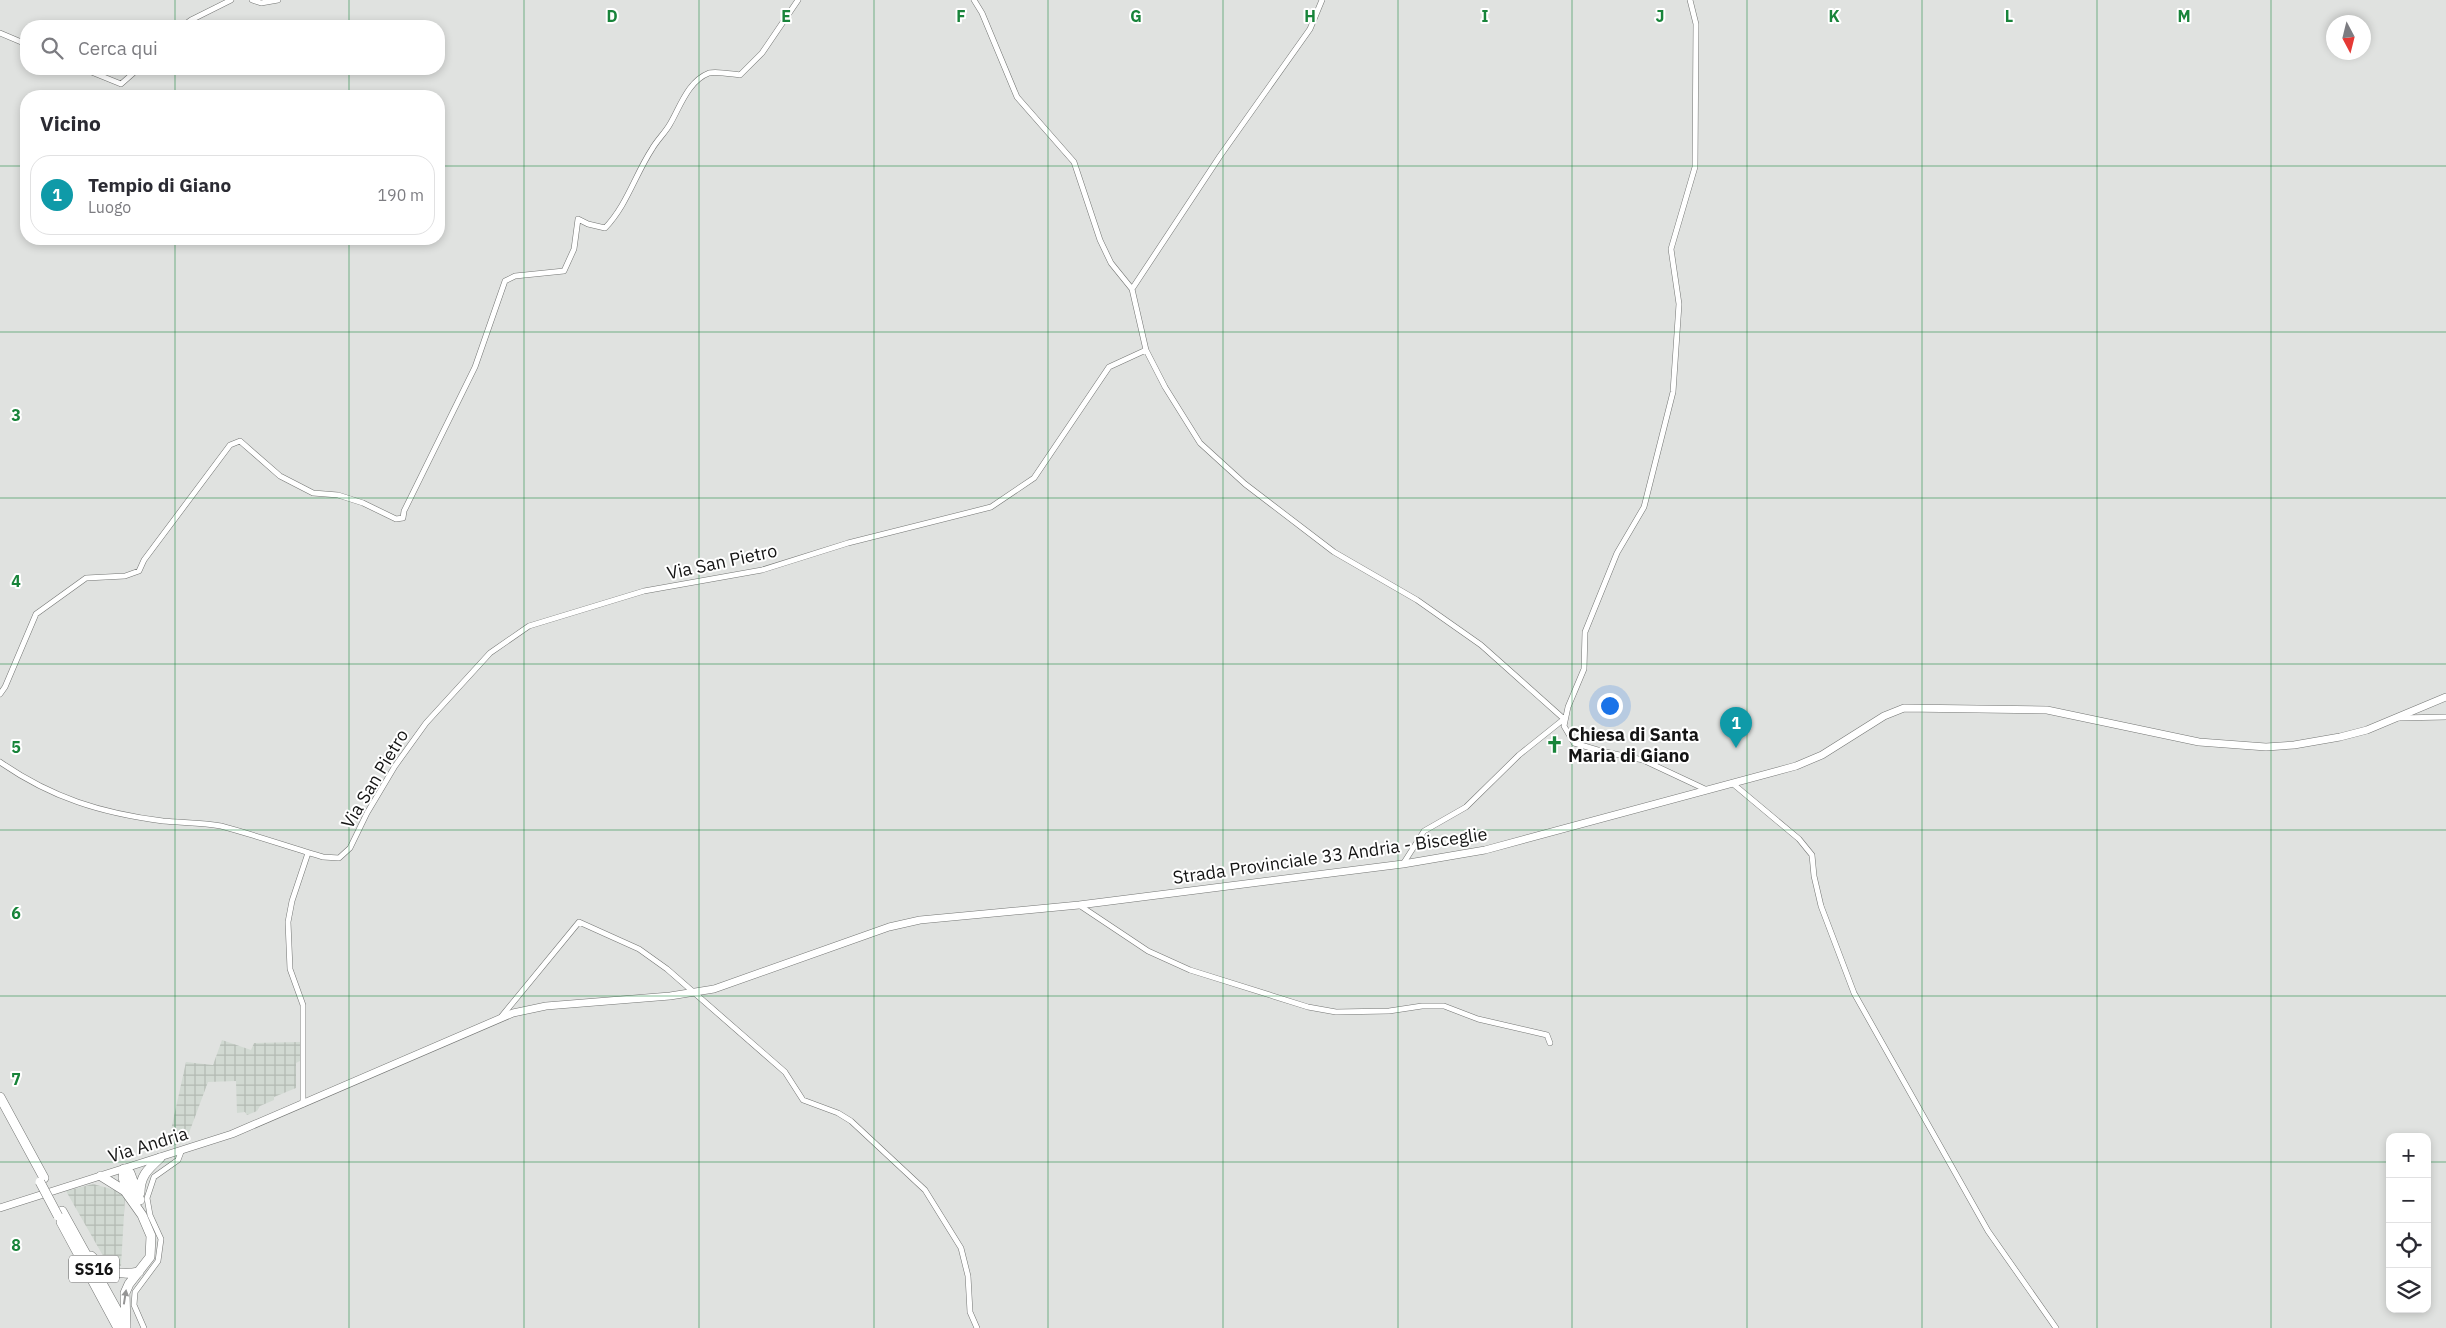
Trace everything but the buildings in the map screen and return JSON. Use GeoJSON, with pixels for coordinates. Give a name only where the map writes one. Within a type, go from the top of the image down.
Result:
{"type":"FeatureCollection","features":[{"type":"Feature","properties":{"kind":"highway","name":"SS16"},"geometry":{"type":"LineString","coordinates":[[0,1098],[60,1214],[124,1328]]}},
{"type":"Feature","properties":{"kind":"highway","name":"SS16"},"geometry":{"type":"LineString","coordinates":[[0,1109],[42,1180]]}},
{"type":"Feature","properties":{"kind":"highway"},"geometry":{"type":"LineString","coordinates":[[137,1201],[145,1172],[160,1158]]}},
{"type":"Feature","properties":{"kind":"highway","name":"SS16"},"geometry":{"type":"LineString","coordinates":[[124,1169],[126,1188],[137,1201],[151,1236],[152,1248],[147,1264],[139,1272],[125,1293],[124,1328]]}},
{"type":"Feature","properties":{"kind":"highway","name":"SS16"},"geometry":{"type":"LineString","coordinates":[[101,1176],[137,1201]]}},
{"type":"Feature","properties":{"kind":"highway","name":"SS16"},"geometry":{"type":"LineString","coordinates":[[60,1214],[82,1247],[124,1328]]}},
{"type":"Feature","properties":{"kind":"highway","name":"SS16"},"geometry":{"type":"LineString","coordinates":[[82,1247],[102,1267],[112,1273],[139,1272]]}},
{"type":"Feature","properties":{"kind":"main road","name":"Strada Provinciale 33 Andria - Bisceglie"},"geometry":{"type":"LineString","coordinates":[[303,1104],[501,1018],[546,1006],[714,989],[903,923],[1079,905],[1403,864],[1492,848],[1815,759],[1884,716],[1897,710],[1918,707],[2057,711],[2199,742],[2259,747],[2294,745],[2326,740],[2367,730],[2446,697]]}},
{"type":"Feature","properties":{"kind":"main road","name":"Via Andria"},"geometry":{"type":"LineString","coordinates":[[0,1208],[181,1152],[232,1134],[303,1104]]}},
{"type":"Feature","properties":{"kind":"street"},"geometry":{"type":"LineString","coordinates":[[191,20],[232,0]]}},
{"type":"Feature","properties":{"kind":"street"},"geometry":{"type":"LineString","coordinates":[[252,0],[260,2],[278,0]]}},
{"type":"Feature","properties":{"kind":"street"},"geometry":{"type":"LineString","coordinates":[[0,694],[5,687],[36,614],[86,578],[125,576],[139,571],[144,560],[230,445],[240,441],[280,476],[314,493],[338,495],[363,503],[396,519],[403,518],[404,511],[475,367],[505,281],[515,276],[564,271],[574,249],[578,219],[588,224],[605,228],[611,222],[635,184],[651,149],[670,125],[680,103],[697,82],[710,73],[740,75],[762,53],[798,0]]}},
{"type":"Feature","properties":{"kind":"street"},"geometry":{"type":"LineString","coordinates":[[974,0],[982,12],[1017,97],[1074,162],[1100,240],[1111,263],[1132,289],[1146,350],[1164,387],[1200,443],[1245,484],[1334,552],[1417,600],[1481,645],[1564,719]]}},
{"type":"Feature","properties":{"kind":"street"},"geometry":{"type":"LineString","coordinates":[[1132,289],[1220,156],[1310,29],[1322,0]]}},
{"type":"Feature","properties":{"kind":"street"},"geometry":{"type":"LineString","coordinates":[[1690,0],[1696,24],[1695,167],[1671,249],[1679,304],[1673,392],[1644,507],[1617,553],[1585,632],[1584,669],[1564,719],[1564,726],[1574,743],[1601,752],[1644,760],[1707,790]]}},
{"type":"Feature","properties":{"kind":"street"},"geometry":{"type":"LineString","coordinates":[[0,33],[20,41]]}},
{"type":"Feature","properties":{"kind":"street"},"geometry":{"type":"LineString","coordinates":[[99,75],[122,84],[132,75]]}},
{"type":"Feature","properties":{"kind":"street","name":"Via San Pietro"},"geometry":{"type":"LineString","coordinates":[[308,853],[323,857],[339,858],[344,855],[395,766],[426,723],[490,654],[529,626],[644,591],[762,570],[848,543],[991,507],[1034,478],[1109,368],[1146,350]]}},
{"type":"Feature","properties":{"kind":"street"},"geometry":{"type":"LineString","coordinates":[[2396,718],[2446,717]]}},
{"type":"Feature","properties":{"kind":"street"},"geometry":{"type":"LineString","coordinates":[[1403,864],[1424,831],[1466,807],[1519,755],[1564,719]]}},
{"type":"Feature","properties":{"kind":"street"},"geometry":{"type":"LineString","coordinates":[[0,762],[19,775],[64,798],[109,812],[164,821],[219,826],[308,853],[292,901],[288,922],[290,969],[303,1005],[303,1104]]}},
{"type":"Feature","properties":{"kind":"street"},"geometry":{"type":"LineString","coordinates":[[1732,783],[1799,839],[1812,855],[1814,876],[1822,906],[1854,993],[1988,1230],[2056,1328]]}},
{"type":"Feature","properties":{"kind":"street"},"geometry":{"type":"LineString","coordinates":[[1079,905],[1148,951],[1190,970],[1308,1007],[1336,1012],[1389,1011],[1422,1006],[1444,1006],[1478,1019],[1548,1036],[1550,1043]]}},
{"type":"Feature","properties":{"kind":"street"},"geometry":{"type":"LineString","coordinates":[[501,1018],[579,922],[639,949],[667,969],[785,1072],[803,1100],[838,1113],[851,1121],[925,1190],[961,1248],[968,1276],[970,1312],[977,1328]]}},
{"type":"Feature","properties":{"kind":"street"},"geometry":{"type":"LineString","coordinates":[[144,1328],[134,1305],[135,1292],[158,1261],[161,1239],[150,1214],[148,1198],[154,1177],[178,1160],[181,1152]]}},
{"type":"Feature","properties":{"kind":"shaded area"},"geometry":{"type":"Polygon","coordinates":[[[222,1040],[251,1050],[254,1043],[300,1042],[300,1061],[296,1063],[296,1088],[274,1097],[274,1100],[260,1106],[257,1111],[247,1115],[245,1112],[237,1113],[236,1081],[208,1082],[186,1141],[167,1148],[186,1062],[213,1065],[222,1040]]]}},
{"type":"Feature","properties":{"kind":"shaded area"},"geometry":{"type":"Polygon","coordinates":[[[93,1184],[115,1190],[125,1197],[121,1266],[108,1261],[102,1254],[66,1191],[93,1184]]]}},
{"type":"Feature","properties":{"kind":"place","name":"Chiesa di Santa Maria di Giano"},"geometry":{"type":"Point","coordinates":[1554,745]}},
{"type":"Feature","properties":{"kind":"place","name":"Tempio di Giano"},"geometry":{"type":"Point","coordinates":[1736,748]}}]}
